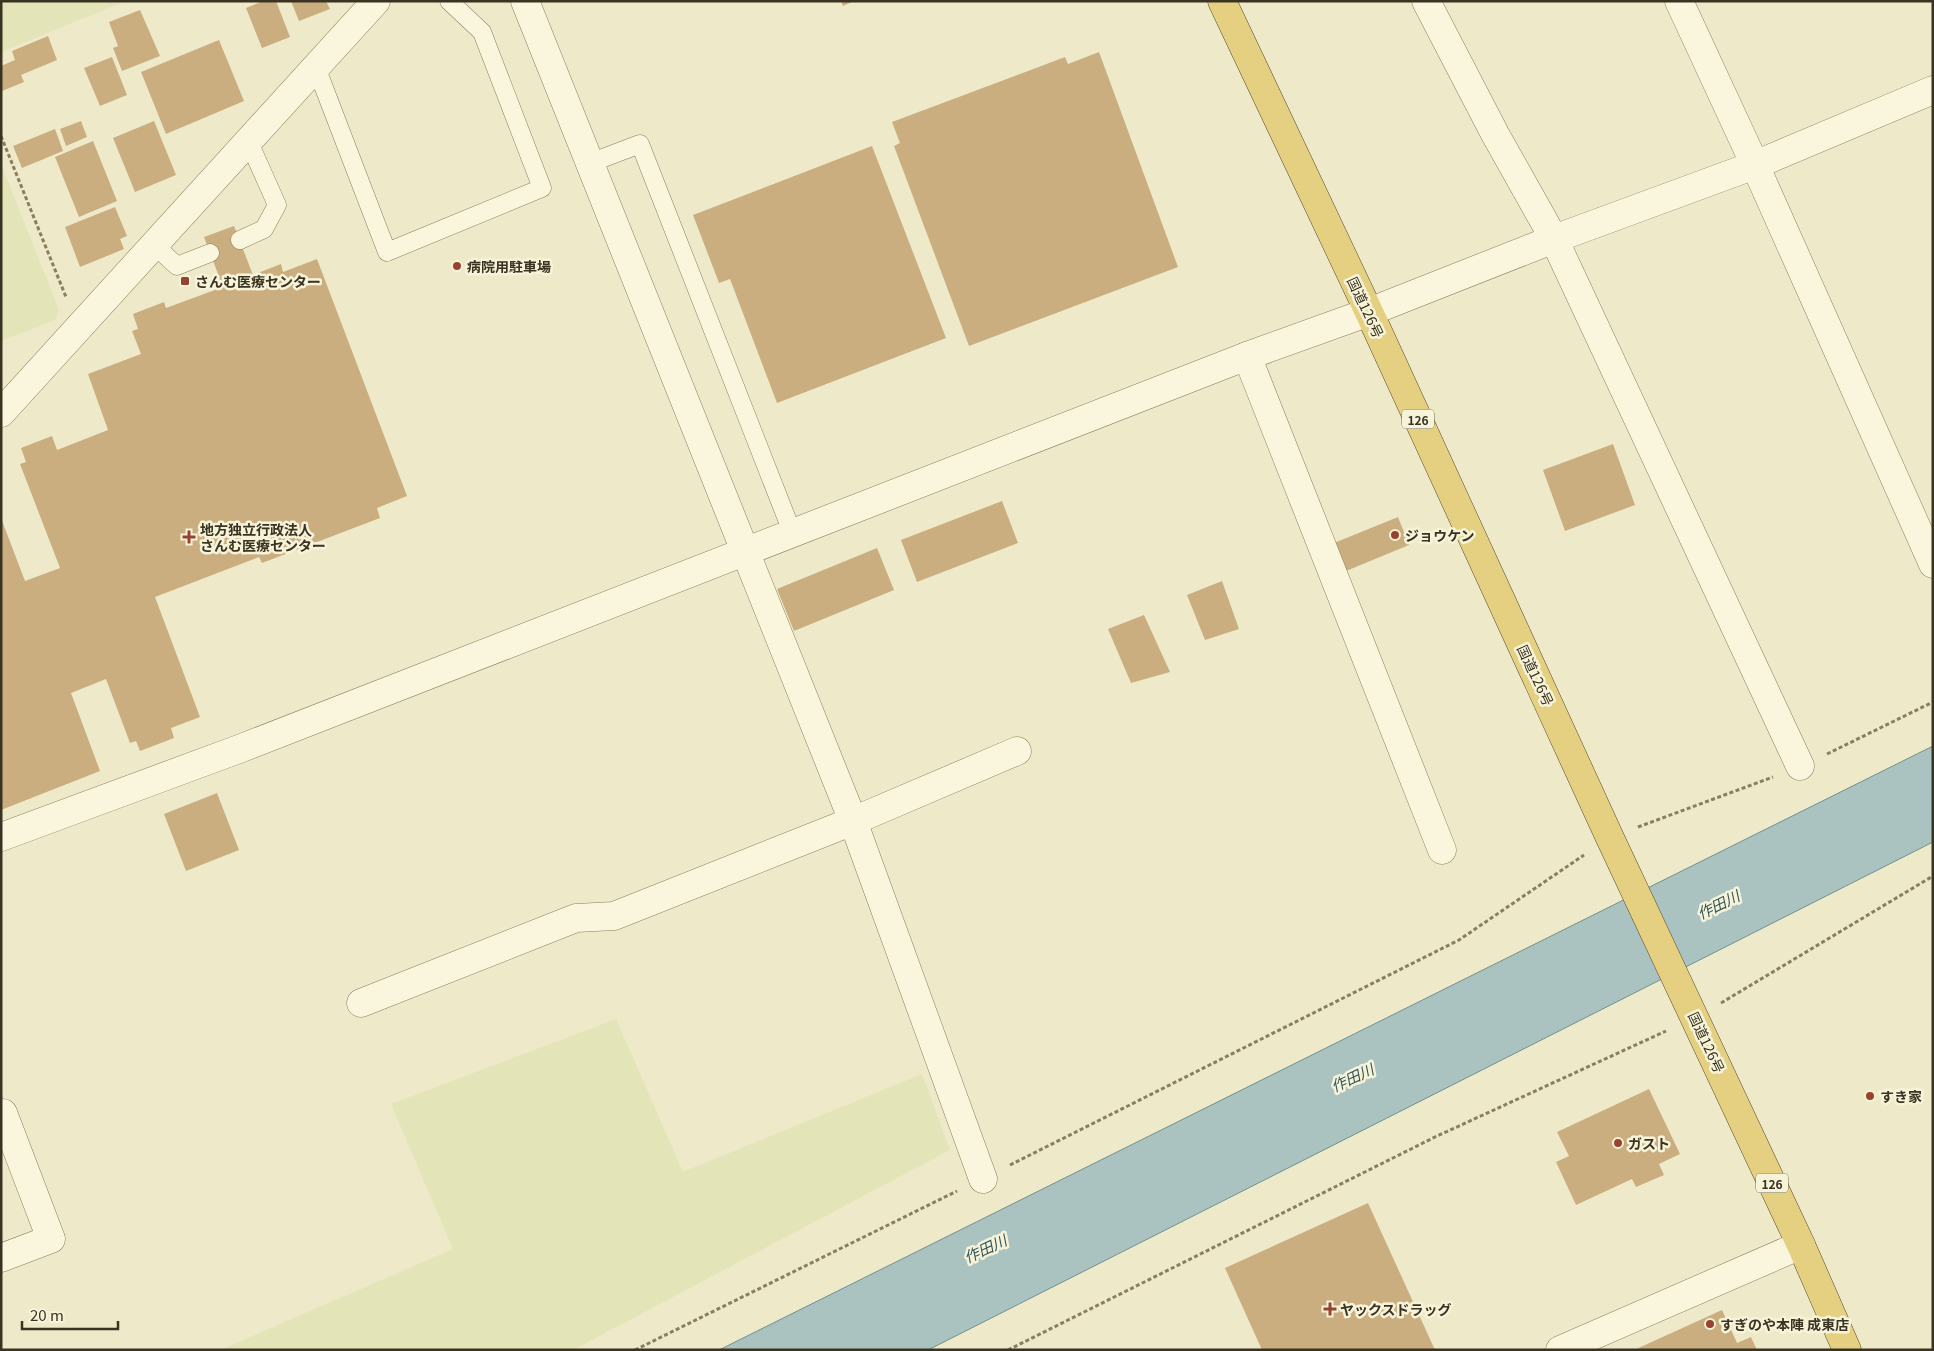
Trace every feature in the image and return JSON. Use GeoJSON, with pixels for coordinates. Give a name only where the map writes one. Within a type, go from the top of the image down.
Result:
{"type":"FeatureCollection","features":[{"type":"Feature","properties":{"kind":"highway","name":"国道126号"},"geometry":{"type":"LineString","coordinates":[[1222,1],[1369,312],[1610,838],[1696,1018],[1847,1350]]}},
{"type":"Feature","properties":{"kind":"street"},"geometry":{"type":"LineString","coordinates":[[1,413],[376,1]]}},
{"type":"Feature","properties":{"kind":"street"},"geometry":{"type":"LineString","coordinates":[[526,1],[853,821],[983,1179]]}},
{"type":"Feature","properties":{"kind":"street"},"geometry":{"type":"LineString","coordinates":[[1426,1],[1495,134],[1554,238],[1800,766]]}},
{"type":"Feature","properties":{"kind":"street"},"geometry":{"type":"LineString","coordinates":[[1679,1],[1755,165],[1933,564]]}},
{"type":"Feature","properties":{"kind":"street"},"geometry":{"type":"LineString","coordinates":[[1,837],[239,749],[1247,356],[1369,312],[1554,238],[1755,165],[1933,90]]}},
{"type":"Feature","properties":{"kind":"street"},"geometry":{"type":"LineString","coordinates":[[1247,356],[1442,850]]}},
{"type":"Feature","properties":{"kind":"street"},"geometry":{"type":"LineString","coordinates":[[361,1003],[576,918],[614,916],[853,821],[1017,751]]}},
{"type":"Feature","properties":{"kind":"street"},"geometry":{"type":"LineString","coordinates":[[1,1114],[3,1113],[51,1238],[1,1258]]}},
{"type":"Feature","properties":{"kind":"street"},"geometry":{"type":"LineString","coordinates":[[1560,1350],[1800,1245]]}},
{"type":"Feature","properties":{"kind":"lane"},"geometry":{"type":"LineString","coordinates":[[316,67],[387,252],[542,188],[482,32],[449,1]]}},
{"type":"Feature","properties":{"kind":"lane"},"geometry":{"type":"LineString","coordinates":[[240,240],[264,229],[276,205],[248,140]]}},
{"type":"Feature","properties":{"kind":"lane"},"geometry":{"type":"LineString","coordinates":[[590,163],[640,144],[792,532]]}},
{"type":"Feature","properties":{"kind":"lane"},"geometry":{"type":"LineString","coordinates":[[154,245],[177,266],[210,253]]}},
{"type":"Feature","properties":{"kind":"path"},"geometry":{"type":"LineString","coordinates":[[1,136],[79,327]]}},
{"type":"Feature","properties":{"kind":"path"},"geometry":{"type":"LineString","coordinates":[[635,1350],[983,1179],[1459,940],[1610,838]]}},
{"type":"Feature","properties":{"kind":"path"},"geometry":{"type":"LineString","coordinates":[[1008,1350],[1435,1137],[1696,1018],[1933,876]]}},
{"type":"Feature","properties":{"kind":"green space"},"geometry":{"type":"Polygon","coordinates":[[[1,1],[126,1],[1,52],[1,1]]]}},
{"type":"Feature","properties":{"kind":"green space"},"geometry":{"type":"Polygon","coordinates":[[[1,164],[59,310],[55,320],[1,341],[1,164]]]}},
{"type":"Feature","properties":{"kind":"green space"},"geometry":{"type":"Polygon","coordinates":[[[616,1019],[683,1172],[922,1074],[950,1150],[573,1350],[220,1350],[453,1249],[391,1104],[616,1019]]]}},
{"type":"Feature","properties":{"kind":"water","name":"作田川"},"geometry":{"type":"Polygon","coordinates":[[[1933,746],[1933,842],[928,1350],[719,1350],[1933,746]]]}},
{"type":"Feature","properties":{"kind":"building"},"geometry":{"type":"Polygon","coordinates":[[[263,1],[276,1],[290,37],[262,48],[246,8],[263,1]]]}},
{"type":"Feature","properties":{"kind":"building"},"geometry":{"type":"Polygon","coordinates":[[[291,1],[326,1],[330,9],[299,21],[291,1]]]}},
{"type":"Feature","properties":{"kind":"building"},"geometry":{"type":"Polygon","coordinates":[[[841,1],[854,1],[843,6],[841,1]]]}},
{"type":"Feature","properties":{"kind":"building"},"geometry":{"type":"Polygon","coordinates":[[[140,10],[160,56],[122,71],[113,48],[118,46],[109,22],[140,10]]]}},
{"type":"Feature","properties":{"kind":"building"},"geometry":{"type":"Polygon","coordinates":[[[48,36],[57,60],[21,75],[24,82],[2,91],[1,66],[15,60],[12,51],[48,36]]]}},
{"type":"Feature","properties":{"kind":"building"},"geometry":{"type":"Polygon","coordinates":[[[219,40],[244,101],[166,134],[141,72],[219,40]]]}},
{"type":"Feature","properties":{"kind":"building"},"geometry":{"type":"Polygon","coordinates":[[[1099,52],[1178,267],[969,346],[894,146],[900,143],[892,122],[1065,57],[1068,64],[1099,52]]]}},
{"type":"Feature","properties":{"kind":"building"},"geometry":{"type":"Polygon","coordinates":[[[112,57],[127,95],[100,106],[84,68],[112,57]]]}},
{"type":"Feature","properties":{"kind":"building"},"geometry":{"type":"Polygon","coordinates":[[[81,121],[87,137],[66,146],[60,129],[81,121]]]}},
{"type":"Feature","properties":{"kind":"building"},"geometry":{"type":"Polygon","coordinates":[[[154,121],[176,175],[135,192],[113,138],[154,121]]]}},
{"type":"Feature","properties":{"kind":"building"},"geometry":{"type":"Polygon","coordinates":[[[55,129],[63,151],[22,168],[13,146],[55,129]]]}},
{"type":"Feature","properties":{"kind":"building"},"geometry":{"type":"Polygon","coordinates":[[[93,141],[117,201],[79,217],[55,157],[93,141]]]}},
{"type":"Feature","properties":{"kind":"building"},"geometry":{"type":"Polygon","coordinates":[[[872,146],[946,338],[777,403],[730,279],[719,283],[693,215],[872,146]]]}},
{"type":"Feature","properties":{"kind":"building"},"geometry":{"type":"Polygon","coordinates":[[[115,207],[127,236],[120,239],[124,249],[80,267],[65,227],[115,207]]]}},
{"type":"Feature","properties":{"kind":"building","name":"地方独立行政法人 さんむ医療センター"},"geometry":{"type":"Polygon","coordinates":[[[234,226],[253,275],[281,264],[283,272],[317,259],[407,496],[377,508],[380,518],[262,563],[259,557],[155,597],[200,717],[171,728],[174,738],[140,751],[136,741],[130,743],[106,679],[71,693],[100,771],[1,810],[1,518],[25,581],[60,568],[20,464],[26,462],[21,448],[52,436],[57,450],[108,430],[88,374],[141,354],[132,331],[138,329],[133,314],[164,302],[166,308],[223,287],[204,237],[234,226]]]}},
{"type":"Feature","properties":{"kind":"building"},"geometry":{"type":"Polygon","coordinates":[[[1613,444],[1635,505],[1565,531],[1543,470],[1613,444]]]}},
{"type":"Feature","properties":{"kind":"building"},"geometry":{"type":"Polygon","coordinates":[[[1002,501],[1018,543],[917,582],[901,540],[1002,501]]]}},
{"type":"Feature","properties":{"kind":"building"},"geometry":{"type":"Polygon","coordinates":[[[1398,517],[1409,545],[1346,571],[1334,543],[1398,517]]]}},
{"type":"Feature","properties":{"kind":"building"},"geometry":{"type":"Polygon","coordinates":[[[877,548],[894,590],[794,631],[777,589],[877,548]]]}},
{"type":"Feature","properties":{"kind":"building"},"geometry":{"type":"Polygon","coordinates":[[[1222,581],[1239,629],[1205,640],[1187,595],[1222,581]]]}},
{"type":"Feature","properties":{"kind":"building"},"geometry":{"type":"Polygon","coordinates":[[[1144,615],[1170,672],[1131,683],[1108,629],[1144,615]]]}},
{"type":"Feature","properties":{"kind":"building"},"geometry":{"type":"Polygon","coordinates":[[[217,793],[239,850],[186,871],[164,814],[217,793]]]}},
{"type":"Feature","properties":{"kind":"building","name":"ガスト"},"geometry":{"type":"Polygon","coordinates":[[[1649,1089],[1680,1154],[1659,1164],[1664,1175],[1636,1187],[1632,1179],[1576,1205],[1556,1162],[1569,1156],[1557,1132],[1649,1089]]]}},
{"type":"Feature","properties":{"kind":"building","name":"ヤックスドラッグ"},"geometry":{"type":"Polygon","coordinates":[[[1368,1203],[1435,1350],[1262,1350],[1225,1268],[1368,1203]]]}},
{"type":"Feature","properties":{"kind":"building","name":"すぎのや本陣 成東店"},"geometry":{"type":"Polygon","coordinates":[[[1722,1310],[1737,1343],[1751,1337],[1757,1350],[1634,1350],[1722,1310]]]}},
{"type":"Feature","properties":{"kind":"place","name":"病院用駐車場"},"geometry":{"type":"Point","coordinates":[457,266]}},
{"type":"Feature","properties":{"kind":"place","name":"さんむ医療センター"},"geometry":{"type":"Point","coordinates":[185,281]}},
{"type":"Feature","properties":{"kind":"place","name":"ジョウケン"},"geometry":{"type":"Point","coordinates":[1395,535]}},
{"type":"Feature","properties":{"kind":"place","name":"地方独立行政法人 さんむ医療センター"},"geometry":{"type":"Point","coordinates":[189,537]}},
{"type":"Feature","properties":{"kind":"place","name":"すき家"},"geometry":{"type":"Point","coordinates":[1870,1096]}},
{"type":"Feature","properties":{"kind":"place","name":"ガスト"},"geometry":{"type":"Point","coordinates":[1618,1143]}},
{"type":"Feature","properties":{"kind":"place","name":"ヤックスドラッグ"},"geometry":{"type":"Point","coordinates":[1330,1309]}},
{"type":"Feature","properties":{"kind":"place","name":"すぎのや本陣 成東店"},"geometry":{"type":"Point","coordinates":[1710,1324]}}]}
